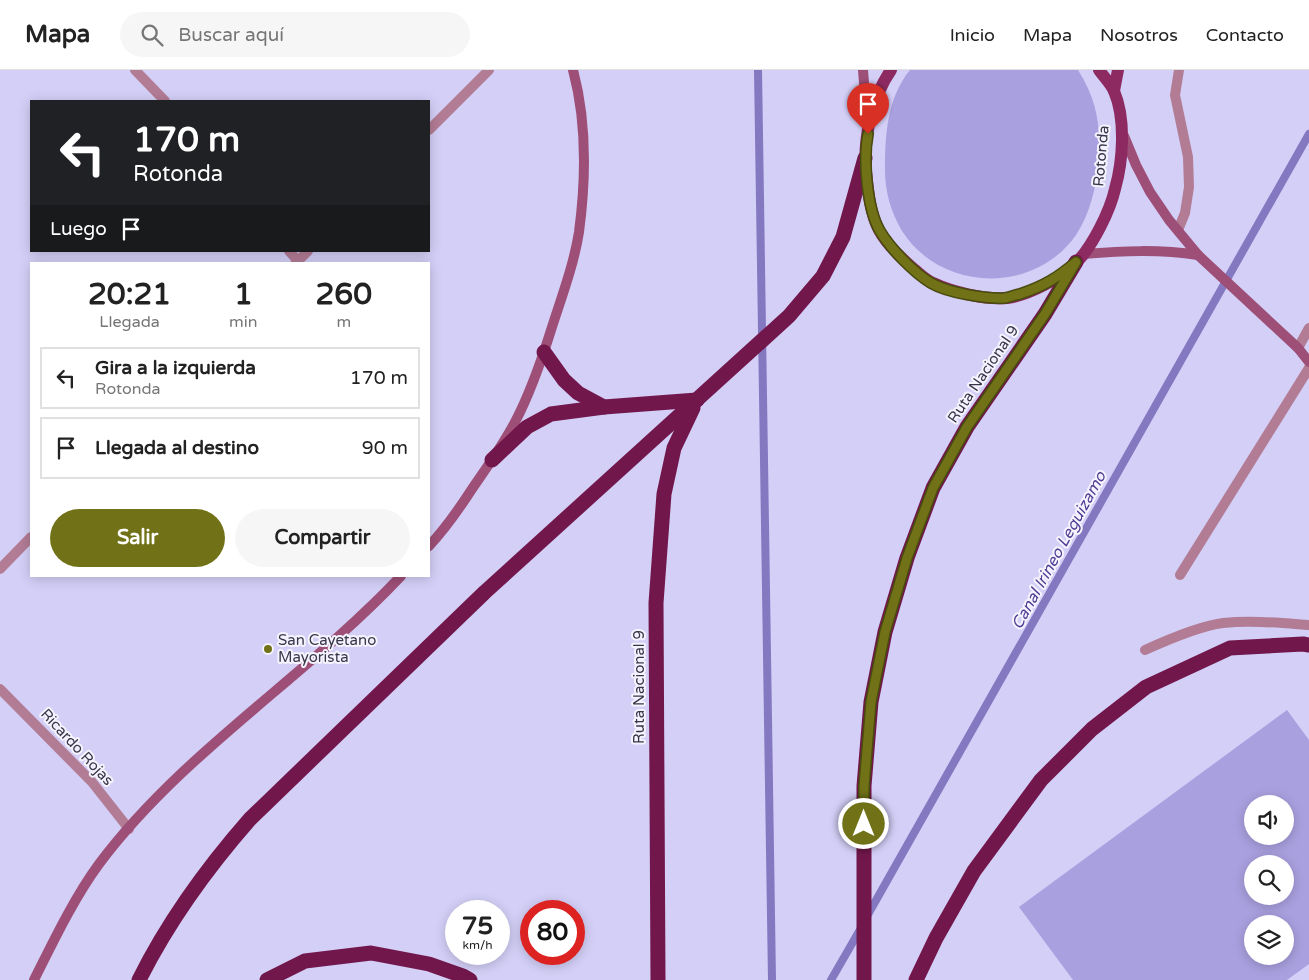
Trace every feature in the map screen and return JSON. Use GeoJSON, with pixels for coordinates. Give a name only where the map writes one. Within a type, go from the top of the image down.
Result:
{"type":"FeatureCollection","features":[{"type":"Feature","properties":{"kind":"highway"},"geometry":{"type":"LineString","coordinates":[[139,980],[181,909],[223,850],[250,819],[485,592],[789,316],[823,276],[843,237],[865,158]]}},
{"type":"Feature","properties":{"kind":"highway","name":"Ruta Nacional 9"},"geometry":{"type":"LineString","coordinates":[[864,980],[864,786],[871,702],[885,632],[907,558],[933,488],[967,427],[1045,314],[1080,258]]}},
{"type":"Feature","properties":{"kind":"highway"},"geometry":{"type":"LineString","coordinates":[[544,352],[571,387],[578,393],[604,407]]}},
{"type":"Feature","properties":{"kind":"highway"},"geometry":{"type":"LineString","coordinates":[[492,460],[527,427],[551,414],[604,407],[697,400]]}},
{"type":"Feature","properties":{"kind":"highway","name":"Ruta Nacional 9"},"geometry":{"type":"LineString","coordinates":[[658,980],[656,603],[658,568],[664,494],[674,448],[697,400]]}},
{"type":"Feature","properties":{"kind":"highway"},"geometry":{"type":"LineString","coordinates":[[916,980],[936,938],[974,871],[1041,780],[1092,729],[1146,687],[1230,648],[1309,645]]}},
{"type":"Feature","properties":{"kind":"highway"},"geometry":{"type":"LineString","coordinates":[[267,980],[305,961],[371,953],[429,964],[470,980]]}},
{"type":"Feature","properties":{"kind":"main road","name":"Rotonda"},"geometry":{"type":"LineString","coordinates":[[891,70],[883,81],[876,99],[865,158],[869,199],[879,230],[901,258],[931,283],[970,296],[1007,298],[1040,287],[1061,275],[1080,258],[1108,213],[1118,179],[1122,132],[1114,91],[1099,70]]}},
{"type":"Feature","properties":{"kind":"main road"},"geometry":{"type":"LineString","coordinates":[[1114,91],[1118,70]]}},
{"type":"Feature","properties":{"kind":"street"},"geometry":{"type":"LineString","coordinates":[[135,70],[164,100]]}},
{"type":"Feature","properties":{"kind":"street"},"geometry":{"type":"LineString","coordinates":[[430,129],[489,70]]}},
{"type":"Feature","properties":{"kind":"street"},"geometry":{"type":"LineString","coordinates":[[430,545],[492,460],[515,422],[544,352],[566,286],[579,233],[584,177],[583,129],[573,70]]}},
{"type":"Feature","properties":{"kind":"street"},"geometry":{"type":"LineString","coordinates":[[863,70],[868,134]]}},
{"type":"Feature","properties":{"kind":"street"},"geometry":{"type":"LineString","coordinates":[[1178,230],[1185,213],[1189,186],[1188,157],[1175,95],[1179,70]]}},
{"type":"Feature","properties":{"kind":"street"},"geometry":{"type":"LineString","coordinates":[[1122,132],[1150,192],[1198,255],[1298,348],[1309,362]]}},
{"type":"Feature","properties":{"kind":"street"},"geometry":{"type":"LineString","coordinates":[[1080,258],[1136,250],[1172,251],[1198,255]]}},
{"type":"Feature","properties":{"kind":"street"},"geometry":{"type":"LineString","coordinates":[[297,262],[307,252]]}},
{"type":"Feature","properties":{"kind":"street"},"geometry":{"type":"LineString","coordinates":[[1298,348],[1309,328]]}},
{"type":"Feature","properties":{"kind":"street"},"geometry":{"type":"LineString","coordinates":[[1180,575],[1309,368]]}},
{"type":"Feature","properties":{"kind":"street"},"geometry":{"type":"LineString","coordinates":[[0,569],[30,537]]}},
{"type":"Feature","properties":{"kind":"street"},"geometry":{"type":"LineString","coordinates":[[34,980],[99,865],[150,804],[182,772],[332,643],[400,577]]}},
{"type":"Feature","properties":{"kind":"street"},"geometry":{"type":"LineString","coordinates":[[1145,650],[1172,637],[1222,623],[1265,621],[1309,625]]}},
{"type":"Feature","properties":{"kind":"street","name":"Ricardo Rojas"},"geometry":{"type":"LineString","coordinates":[[0,689],[92,782],[129,829]]}},
{"type":"Feature","properties":{"kind":"shaded area"},"geometry":{"type":"Polygon","coordinates":[[[910,70],[1078,70],[1090,93],[1097,115],[1099,150],[1097,173],[1092,200],[1085,218],[1076,235],[1058,255],[1037,268],[1013,276],[988,278],[963,275],[940,266],[919,251],[902,231],[887,194],[885,157],[887,130],[892,105],[902,81],[910,70]]]}},
{"type":"Feature","properties":{"kind":"shaded area"},"geometry":{"type":"Polygon","coordinates":[[[1287,710],[1309,740],[1309,964],[1287,980],[1073,980],[1019,907],[1287,710]]]}},
{"type":"Feature","properties":{"kind":"waterway"},"geometry":{"type":"LineString","coordinates":[[758,70],[772,980]]}},
{"type":"Feature","properties":{"kind":"waterway","name":"Canal Irineo Leguizamo"},"geometry":{"type":"LineString","coordinates":[[866,918],[1309,134]]}},
{"type":"Feature","properties":{"kind":"waterway","name":"Canal Irineo Leguizamo"},"geometry":{"type":"LineString","coordinates":[[831,980],[861,928]]}},
{"type":"Feature","properties":{"kind":"place","name":"San Cayetano Mayorista"},"geometry":{"type":"Point","coordinates":[268,649]}},
{"type":"Feature","properties":{"kind":"route"},"geometry":{"type":"LineString","coordinates":[[864,824],[864,786],[871,702],[885,632],[907,558],[933,488],[967,427],[1045,314],[1076,262],[1061,275],[1040,287],[1007,298],[970,296],[931,283],[901,258],[879,230],[869,199],[865,158],[868,134]]}}]}
